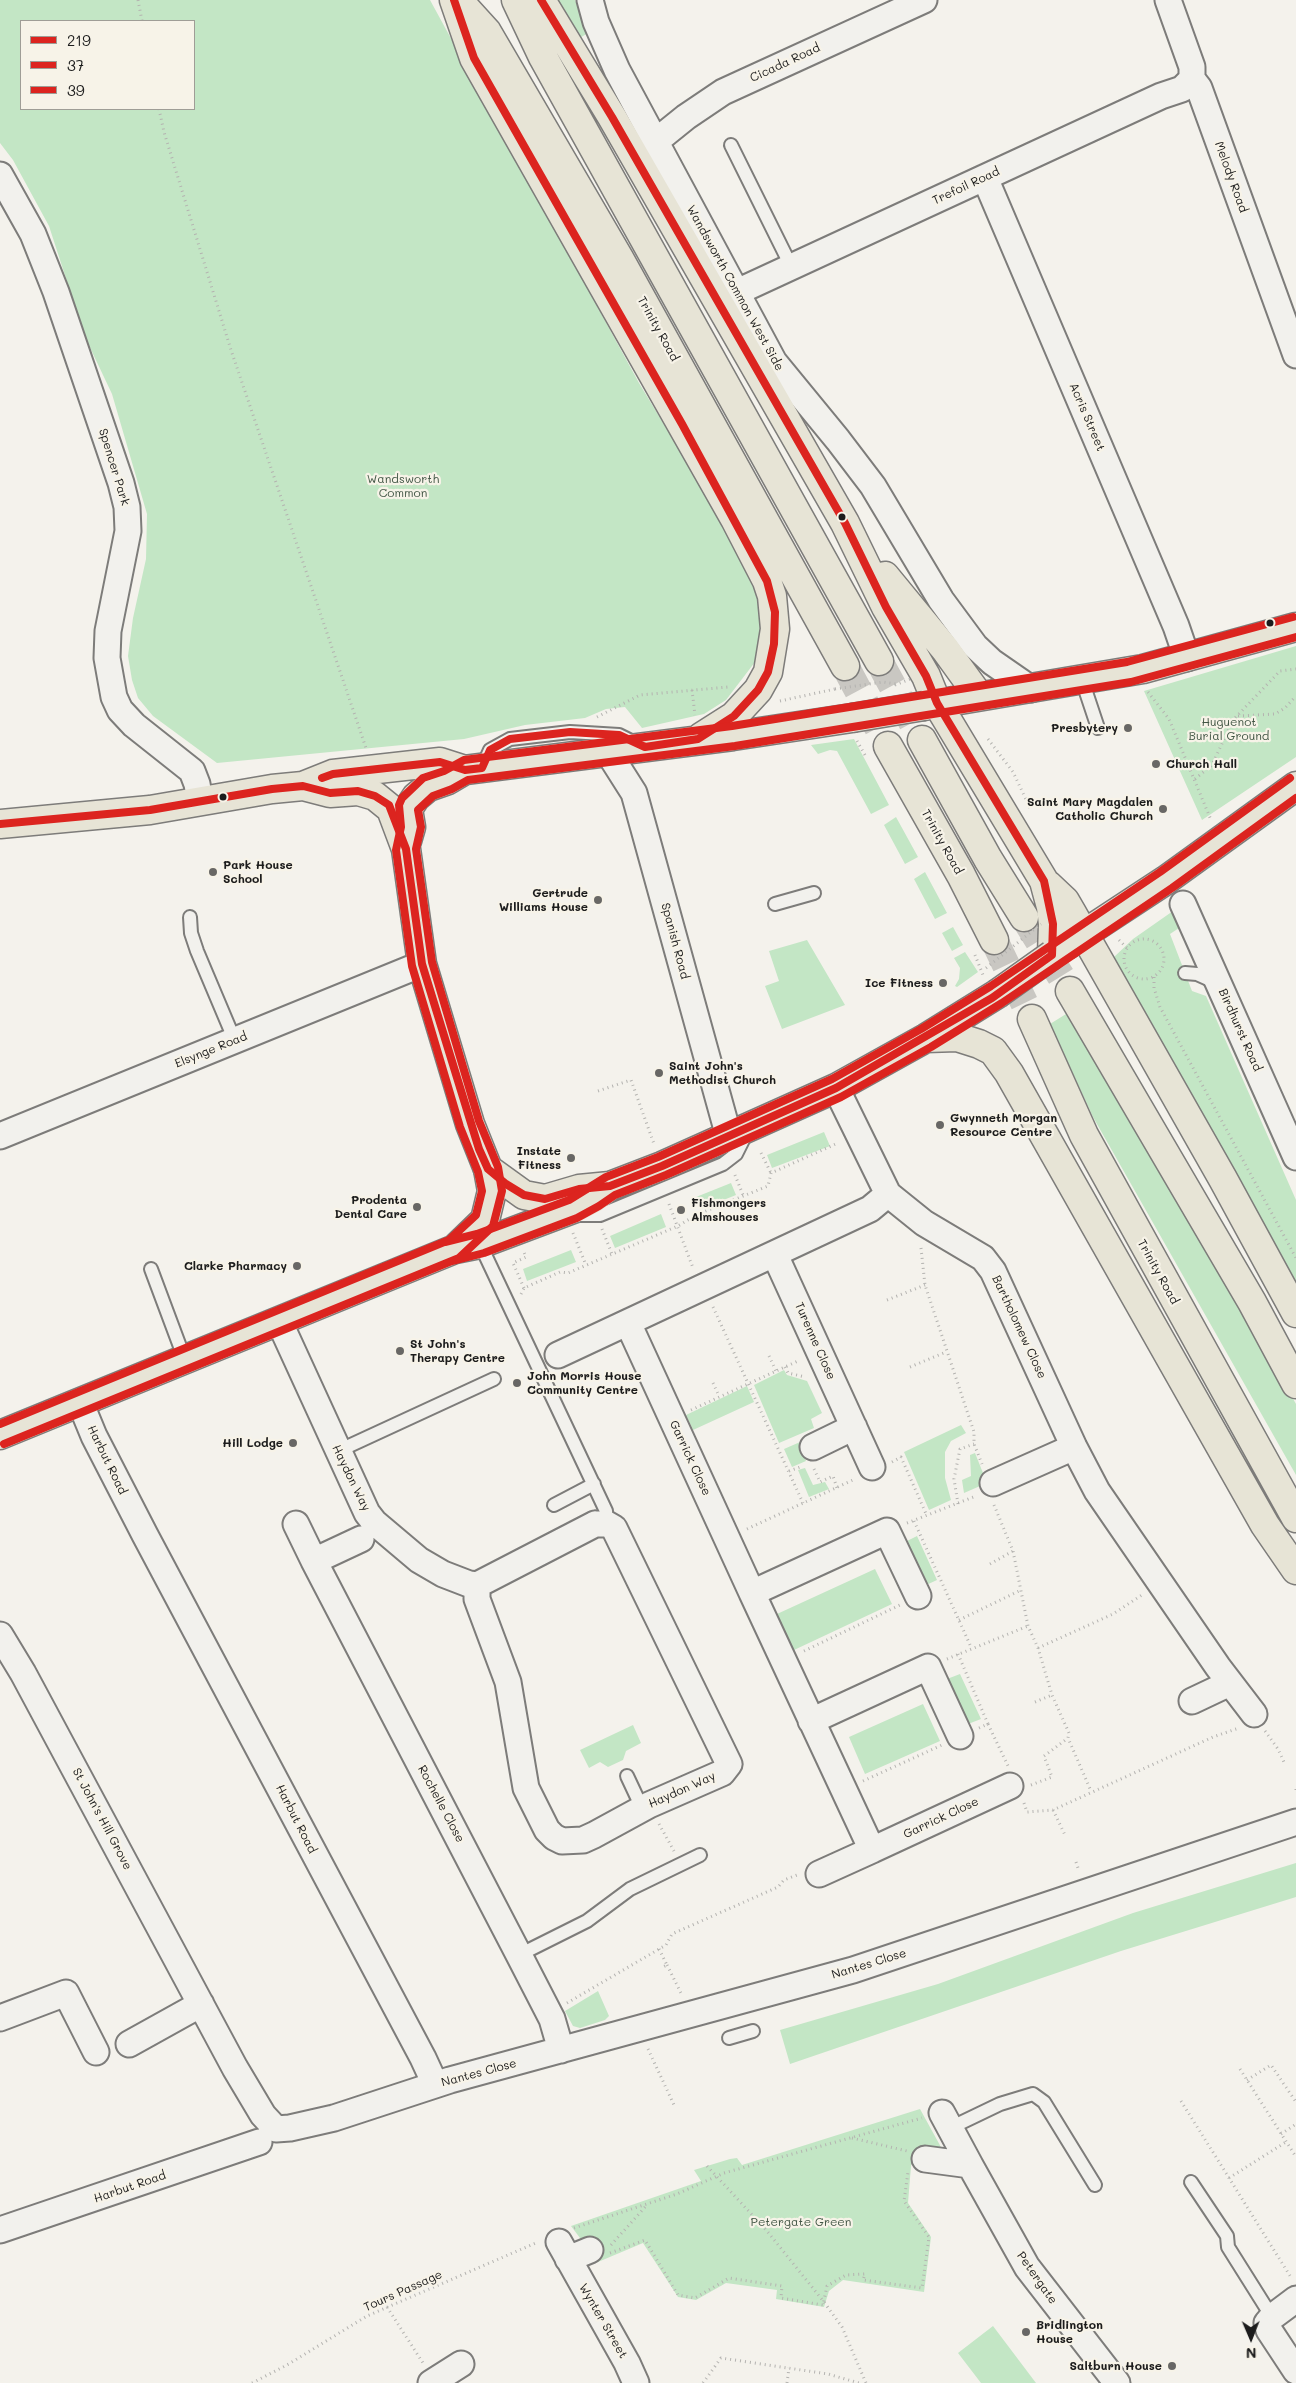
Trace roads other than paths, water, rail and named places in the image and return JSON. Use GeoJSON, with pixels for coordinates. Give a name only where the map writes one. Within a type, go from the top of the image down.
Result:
{"type":"FeatureCollection","features":[{"type":"Feature","properties":{"kind":"main road"},"geometry":{"type":"LineString","coordinates":[[454,0],[474,58],[735,519],[772,596],[775,612],[775,629],[768,672],[758,690],[734,716],[698,739]]}},
{"type":"Feature","properties":{"kind":"main road","name":"Trinity Road"},"geometry":{"type":"LineString","coordinates":[[458,0],[487,32],[618,258],[840,678]]}},
{"type":"Feature","properties":{"kind":"main road"},"geometry":{"type":"LineString","coordinates":[[516,0],[543,57],[879,660]]}},
{"type":"Feature","properties":{"kind":"main road"},"geometry":{"type":"LineString","coordinates":[[541,0],[612,117],[845,523],[886,606],[926,676],[930,704],[1044,881],[1065,901],[1052,936]]}},
{"type":"Feature","properties":{"kind":"main road"},"geometry":{"type":"LineString","coordinates":[[845,523],[902,599],[945,649],[979,696]]}},
{"type":"Feature","properties":{"kind":"main road"},"geometry":{"type":"LineString","coordinates":[[406,849],[411,827],[408,809],[410,804],[428,787],[473,769],[645,748],[852,718],[891,700],[930,704],[1082,680],[1143,669],[1296,627]]}},
{"type":"Feature","properties":{"kind":"main road"},"geometry":{"type":"LineString","coordinates":[[922,740],[988,859],[1052,936],[1223,1179],[1296,1313]]}},
{"type":"Feature","properties":{"kind":"main road","name":"Trinity Road"},"geometry":{"type":"LineString","coordinates":[[888,746],[961,875],[994,940]]}},
{"type":"Feature","properties":{"kind":"main road"},"geometry":{"type":"LineString","coordinates":[[0,824],[150,810],[272,789],[303,786],[333,774],[395,766],[440,762],[473,769]]}},
{"type":"Feature","properties":{"kind":"main road"},"geometry":{"type":"LineString","coordinates":[[303,786],[330,793],[358,791],[375,796],[391,809],[406,849],[422,964],[470,1124],[488,1169],[492,1191],[484,1220],[467,1246]]}},
{"type":"Feature","properties":{"kind":"main road"},"geometry":{"type":"LineString","coordinates":[[0,1434],[467,1246],[564,1222],[599,1196],[836,1088],[926,1038],[997,994],[1052,936],[1166,880],[1296,786]]}},
{"type":"Feature","properties":{"kind":"main road"},"geometry":{"type":"LineString","coordinates":[[1070,990],[1247,1294],[1296,1384]]}},
{"type":"Feature","properties":{"kind":"main road","name":"Trinity Road"},"geometry":{"type":"LineString","coordinates":[[1032,1019],[1084,1135],[1296,1518]]}},
{"type":"Feature","properties":{"kind":"main road"},"geometry":{"type":"LineString","coordinates":[[926,1038],[957,1037],[979,1044],[993,1052],[1009,1073],[1265,1525],[1296,1570]]}},
{"type":"Feature","properties":{"kind":"main road"},"geometry":{"type":"LineString","coordinates":[[488,1169],[506,1184],[531,1196],[544,1199],[599,1196]]}},
{"type":"Feature","properties":{"kind":"street","name":"Wandsworth Common West Side"},"geometry":{"type":"LineString","coordinates":[[590,0],[605,48],[774,362],[873,486],[941,600],[985,655],[1031,688]]}},
{"type":"Feature","properties":{"kind":"street","name":"Cicada Road"},"geometry":{"type":"LineString","coordinates":[[655,142],[686,117],[723,92],[924,0]]}},
{"type":"Feature","properties":{"kind":"street","name":"Melody Road"},"geometry":{"type":"LineString","coordinates":[[1168,0],[1192,67],[1192,79],[1199,88],[1296,354]]}},
{"type":"Feature","properties":{"kind":"street","name":"Trefoil Road"},"geometry":{"type":"LineString","coordinates":[[737,292],[1161,96],[1182,89],[1192,79]]}},
{"type":"Feature","properties":{"kind":"street","name":"Spencer Park"},"geometry":{"type":"LineString","coordinates":[[0,175],[33,234],[56,292],[121,482],[127,507],[128,531],[108,631],[107,658],[114,698],[120,710],[134,725],[192,771],[200,801]]}},
{"type":"Feature","properties":{"kind":"street","name":"Acris Street"},"geometry":{"type":"LineString","coordinates":[[985,178],[1187,658]]}},
{"type":"Feature","properties":{"kind":"street","name":"Spanish Road"},"geometry":{"type":"LineString","coordinates":[[608,752],[634,793],[739,1132]]}},
{"type":"Feature","properties":{"kind":"street","name":"Birdhurst Road"},"geometry":{"type":"LineString","coordinates":[[1183,904],[1295,1154]]}},
{"type":"Feature","properties":{"kind":"street","name":"Elsynge Road"},"geometry":{"type":"LineString","coordinates":[[0,1136],[422,964]]}},
{"type":"Feature","properties":{"kind":"street","name":"Bartholomew Close"},"geometry":{"type":"LineString","coordinates":[[836,1088],[888,1194],[924,1223],[983,1258],[993,1271],[1074,1447],[1097,1491],[1230,1683],[1249,1720]]}},
{"type":"Feature","properties":{"kind":"street"},"geometry":{"type":"LineString","coordinates":[[558,1355],[870,1209],[888,1194]]}},
{"type":"Feature","properties":{"kind":"street","name":"Turenne Close"},"geometry":{"type":"LineString","coordinates":[[775,1255],[872,1470]]}},
{"type":"Feature","properties":{"kind":"street","name":"Haydon Way"},"geometry":{"type":"LineString","coordinates":[[279,1322],[367,1513],[374,1522],[419,1560],[437,1572],[469,1584],[477,1585],[477,1599],[508,1682],[526,1788],[547,1830],[554,1837],[562,1841],[583,1840],[642,1808],[722,1773],[728,1764],[614,1528],[607,1524]]}},
{"type":"Feature","properties":{"kind":"street","name":"Garrick Close"},"geometry":{"type":"LineString","coordinates":[[628,1323],[842,1791],[872,1850]]}},
{"type":"Feature","properties":{"kind":"street","name":"Harbut Road"},"geometry":{"type":"LineString","coordinates":[[0,2230],[266,2134],[334,2118],[435,2084],[423,2058],[145,1535],[94,1436],[80,1402]]}},
{"type":"Feature","properties":{"kind":"street"},"geometry":{"type":"LineString","coordinates":[[813,1447],[854,1427]]}},
{"type":"Feature","properties":{"kind":"street"},"geometry":{"type":"LineString","coordinates":[[992,1485],[1074,1447]]}},
{"type":"Feature","properties":{"kind":"street","name":"Rochelle Close"},"geometry":{"type":"LineString","coordinates":[[296,1524],[520,1955],[549,2013],[561,2050]]}},
{"type":"Feature","properties":{"kind":"street"},"geometry":{"type":"LineString","coordinates":[[477,1585],[595,1524],[607,1524]]}},
{"type":"Feature","properties":{"kind":"street"},"geometry":{"type":"LineString","coordinates":[[752,1593],[887,1531],[918,1596]]}},
{"type":"Feature","properties":{"kind":"street"},"geometry":{"type":"LineString","coordinates":[[314,1561],[361,1538]]}},
{"type":"Feature","properties":{"kind":"street","name":"St John's Hill Grove"},"geometry":{"type":"LineString","coordinates":[[0,1635],[7,1661],[28,1681],[258,2107],[266,2134]]}},
{"type":"Feature","properties":{"kind":"street"},"geometry":{"type":"LineString","coordinates":[[811,1721],[928,1667],[960,1736]]}},
{"type":"Feature","properties":{"kind":"street"},"geometry":{"type":"LineString","coordinates":[[1192,1701],[1230,1683]]}},
{"type":"Feature","properties":{"kind":"street","name":"Garrick Close"},"geometry":{"type":"LineString","coordinates":[[819,1874],[1017,1786]]}},
{"type":"Feature","properties":{"kind":"street","name":"Nantes Close"},"geometry":{"type":"LineString","coordinates":[[435,2084],[853,1970],[1296,1822]]}},
{"type":"Feature","properties":{"kind":"street"},"geometry":{"type":"LineString","coordinates":[[0,2018],[66,1993],[96,2052]]}},
{"type":"Feature","properties":{"kind":"street"},"geometry":{"type":"LineString","coordinates":[[129,2044],[202,2004]]}},
{"type":"Feature","properties":{"kind":"street","name":"Petergate"},"geometry":{"type":"LineString","coordinates":[[946,2120],[1027,2266],[1117,2383]]}},
{"type":"Feature","properties":{"kind":"street"},"geometry":{"type":"LineString","coordinates":[[918,2161],[970,2164]]}},
{"type":"Feature","properties":{"kind":"street","name":"Wynter Street"},"geometry":{"type":"LineString","coordinates":[[572,2249],[636,2383]]}},
{"type":"Feature","properties":{"kind":"street"},"geometry":{"type":"LineString","coordinates":[[1295,2291],[1268,2323],[1270,2330],[1296,2370]]}},
{"type":"Feature","properties":{"kind":"street"},"geometry":{"type":"LineString","coordinates":[[432,2382],[461,2364]]}},
{"type":"Feature","properties":{"kind":"lane"},"geometry":{"type":"LineString","coordinates":[[731,145],[791,266]]}},
{"type":"Feature","properties":{"kind":"lane"},"geometry":{"type":"LineString","coordinates":[[1082,680],[1098,728]]}},
{"type":"Feature","properties":{"kind":"lane"},"geometry":{"type":"LineString","coordinates":[[473,769],[490,750],[510,739],[570,732],[605,733],[619,735],[645,748]]}},
{"type":"Feature","properties":{"kind":"lane"},"geometry":{"type":"LineString","coordinates":[[774,904],[814,893]]}},
{"type":"Feature","properties":{"kind":"lane"},"geometry":{"type":"LineString","coordinates":[[190,917],[191,934],[235,1041]]}},
{"type":"Feature","properties":{"kind":"lane"},"geometry":{"type":"LineString","coordinates":[[1185,973],[1197,974],[1220,984]]}},
{"type":"Feature","properties":{"kind":"lane"},"geometry":{"type":"LineString","coordinates":[[599,1196],[723,1164],[736,1154],[739,1132]]}},
{"type":"Feature","properties":{"kind":"lane"},"geometry":{"type":"LineString","coordinates":[[467,1246],[594,1484],[606,1511],[607,1524]]}},
{"type":"Feature","properties":{"kind":"lane"},"geometry":{"type":"LineString","coordinates":[[151,1270],[185,1360]]}},
{"type":"Feature","properties":{"kind":"lane"},"geometry":{"type":"LineString","coordinates":[[338,1451],[494,1379]]}},
{"type":"Feature","properties":{"kind":"lane"},"geometry":{"type":"LineString","coordinates":[[554,1504],[594,1484]]}},
{"type":"Feature","properties":{"kind":"lane"},"geometry":{"type":"LineString","coordinates":[[627,1776],[642,1808]]}},
{"type":"Feature","properties":{"kind":"lane"},"geometry":{"type":"LineString","coordinates":[[520,1955],[587,1921],[630,1889],[700,1855]]}},
{"type":"Feature","properties":{"kind":"lane"},"geometry":{"type":"LineString","coordinates":[[729,2038],[753,2031]]}},
{"type":"Feature","properties":{"kind":"lane"},"geometry":{"type":"LineString","coordinates":[[946,2120],[1033,2094],[1044,2102],[1095,2184]]}},
{"type":"Feature","properties":{"kind":"lane"},"geometry":{"type":"LineString","coordinates":[[1191,2182],[1227,2236],[1228,2246],[1272,2317]]}},
{"type":"Feature","properties":{"kind":"tunnel"},"geometry":{"type":"LineString","coordinates":[[879,661],[922,740]]}},
{"type":"Feature","properties":{"kind":"tunnel"},"geometry":{"type":"LineString","coordinates":[[845,666],[888,746]]}},
{"type":"Feature","properties":{"kind":"tunnel"},"geometry":{"type":"LineString","coordinates":[[1024,917],[1070,991]]}},
{"type":"Feature","properties":{"kind":"tunnel"},"geometry":{"type":"LineString","coordinates":[[994,940],[1032,1019]]}},
{"type":"Feature","properties":{"kind":"place","name":"Presbytery"},"geometry":{"type":"Point","coordinates":[1128,728]}},
{"type":"Feature","properties":{"kind":"place","name":"Church Hall"},"geometry":{"type":"Point","coordinates":[1156,764]}},
{"type":"Feature","properties":{"kind":"place","name":"Saint Mary Magdalen Catholic Church"},"geometry":{"type":"Point","coordinates":[1163,809]}},
{"type":"Feature","properties":{"kind":"place","name":"Park House School"},"geometry":{"type":"Point","coordinates":[213,872]}},
{"type":"Feature","properties":{"kind":"place","name":"Gertrude Williams House"},"geometry":{"type":"Point","coordinates":[598,900]}},
{"type":"Feature","properties":{"kind":"place","name":"Ice Fitness"},"geometry":{"type":"Point","coordinates":[943,983]}},
{"type":"Feature","properties":{"kind":"place","name":"Saint John's Methodist Church"},"geometry":{"type":"Point","coordinates":[659,1073]}},
{"type":"Feature","properties":{"kind":"place","name":"Gwynneth Morgan Resource Centre"},"geometry":{"type":"Point","coordinates":[940,1125]}},
{"type":"Feature","properties":{"kind":"place","name":"Instate Fitness"},"geometry":{"type":"Point","coordinates":[571,1158]}},
{"type":"Feature","properties":{"kind":"place","name":"Prodenta Dental Care"},"geometry":{"type":"Point","coordinates":[417,1207]}},
{"type":"Feature","properties":{"kind":"place","name":"Fishmongers Almshouses"},"geometry":{"type":"Point","coordinates":[681,1210]}},
{"type":"Feature","properties":{"kind":"place","name":"Clarke Pharmacy"},"geometry":{"type":"Point","coordinates":[297,1266]}},
{"type":"Feature","properties":{"kind":"place","name":"St John's Therapy Centre"},"geometry":{"type":"Point","coordinates":[400,1351]}},
{"type":"Feature","properties":{"kind":"place","name":"John Morris House Community Centre"},"geometry":{"type":"Point","coordinates":[517,1383]}},
{"type":"Feature","properties":{"kind":"place","name":"Hill Lodge"},"geometry":{"type":"Point","coordinates":[293,1443]}},
{"type":"Feature","properties":{"kind":"place","name":"Bridlington House"},"geometry":{"type":"Point","coordinates":[1026,2332]}},
{"type":"Feature","properties":{"kind":"place","name":"Saltburn House"},"geometry":{"type":"Point","coordinates":[1172,2366]}},
{"type":"Feature","properties":{"kind":"park label","name":"Wandsworth Common"},"geometry":{"type":"Point","coordinates":[403,486]}},
{"type":"Feature","properties":{"kind":"park label","name":"Huguenot Burial Ground"},"geometry":{"type":"Point","coordinates":[1229,729]}},
{"type":"Feature","properties":{"kind":"park label","name":"Petergate Green"},"geometry":{"type":"Point","coordinates":[801,2222]}}]}
